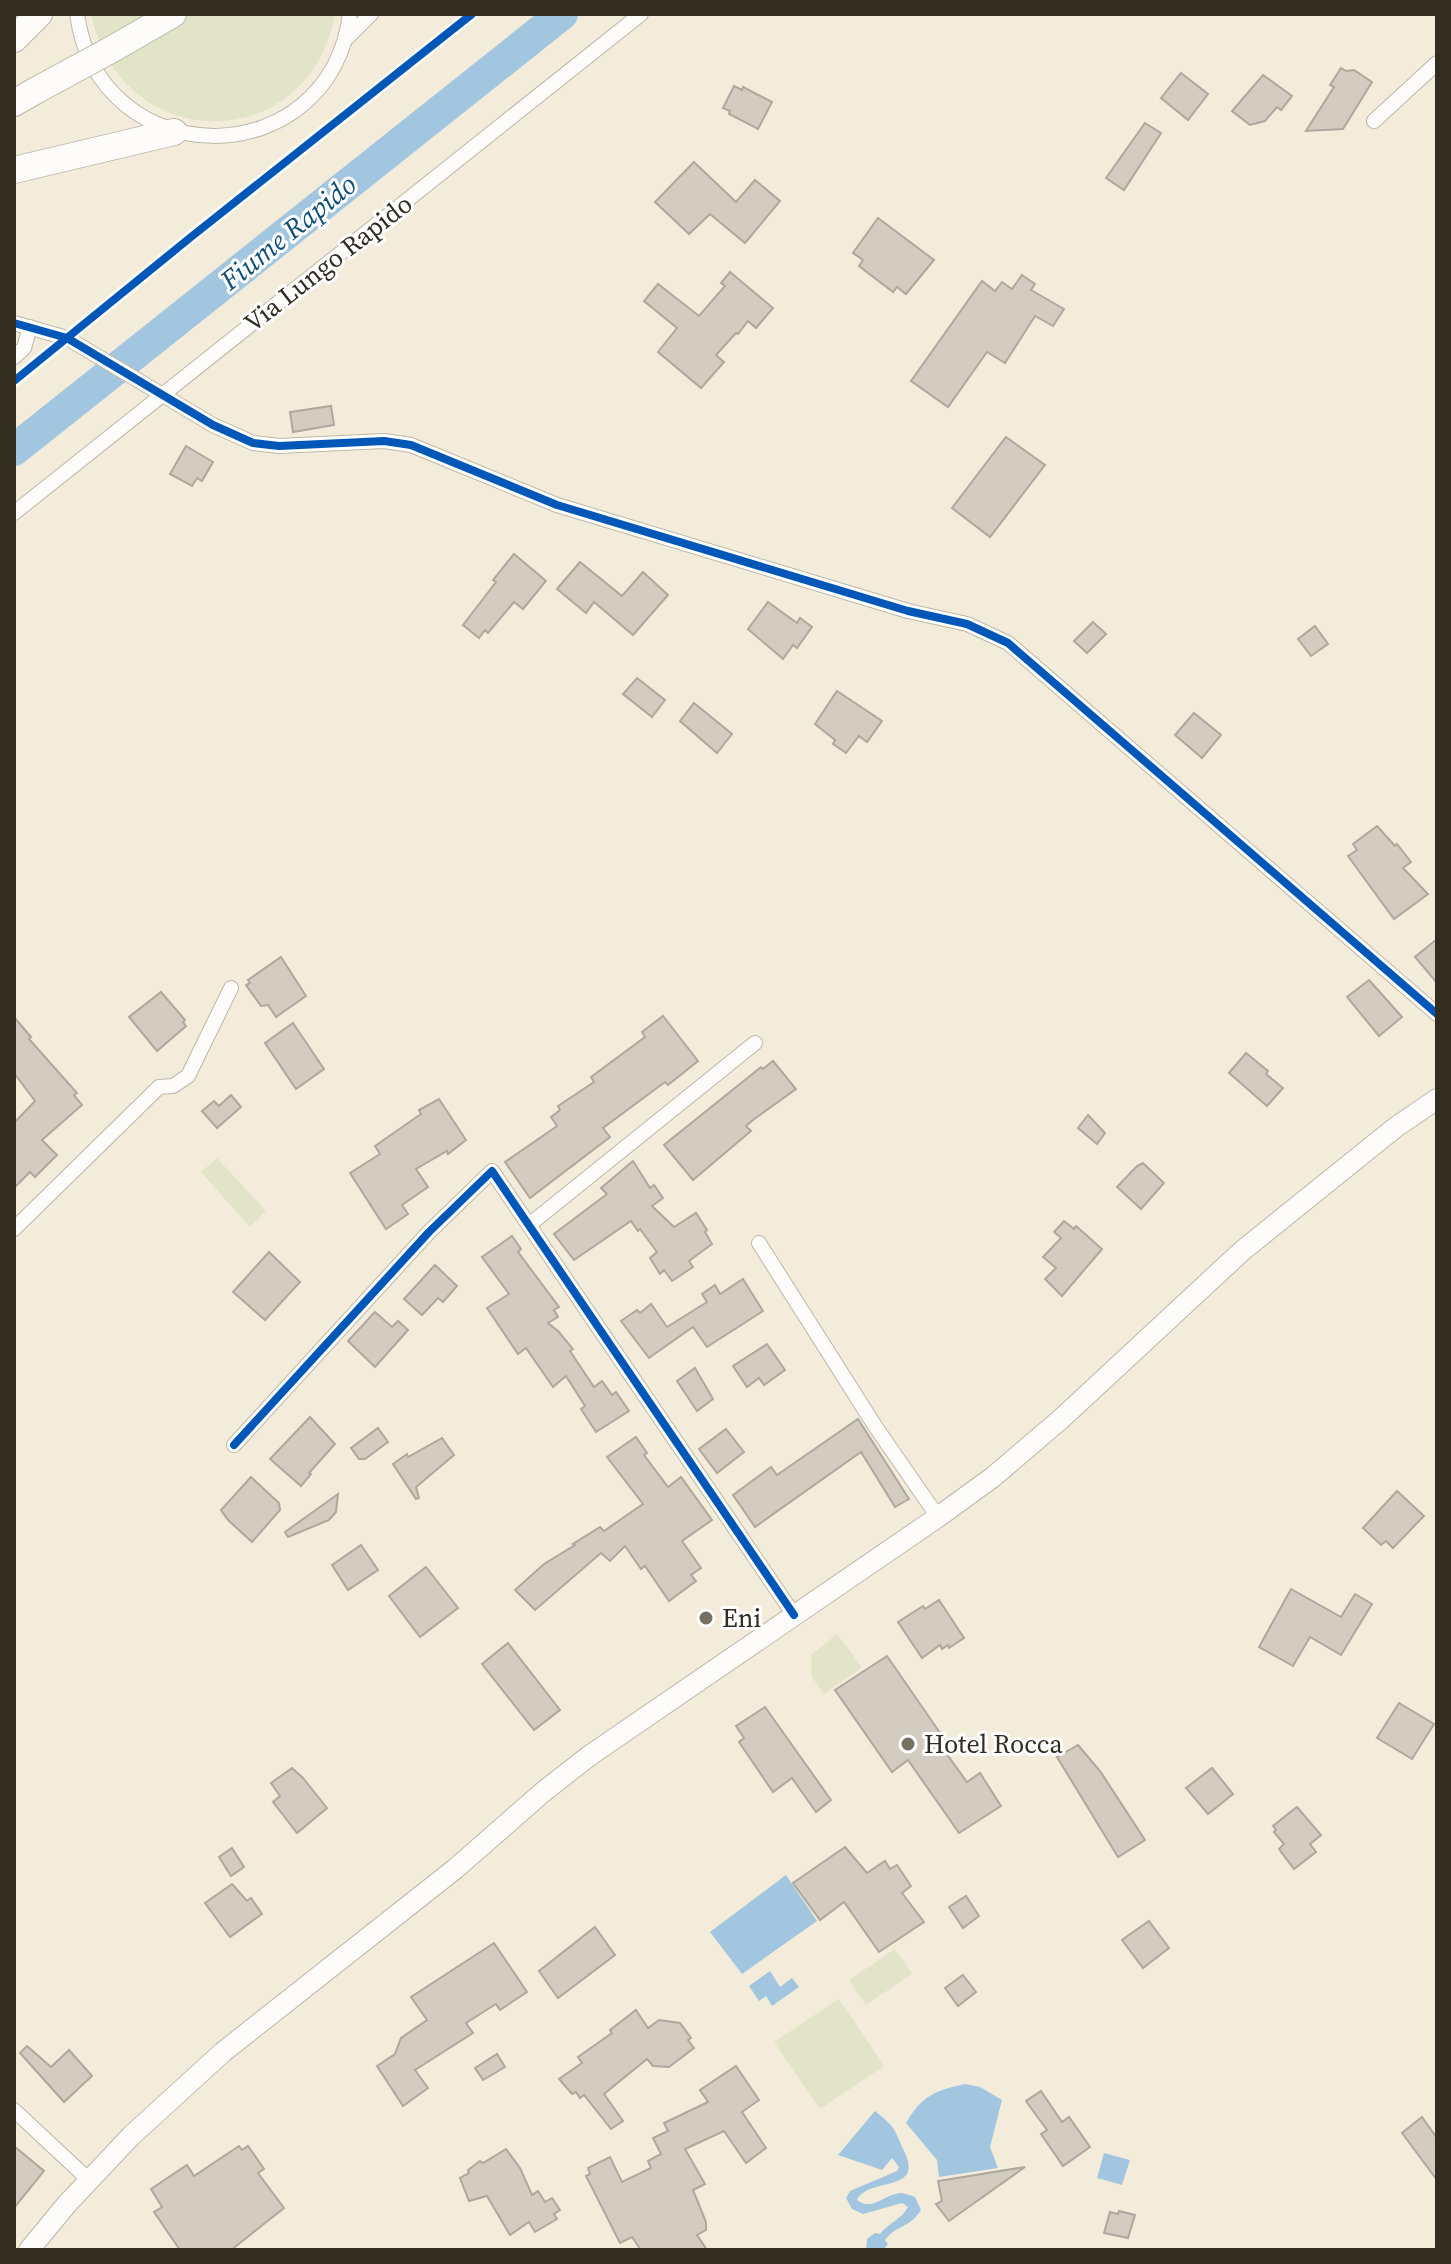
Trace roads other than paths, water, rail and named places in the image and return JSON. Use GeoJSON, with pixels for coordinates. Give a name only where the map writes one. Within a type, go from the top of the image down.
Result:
{"type":"FeatureCollection","features":[{"type":"Feature","properties":{"kind":"highway"},"geometry":{"type":"LineString","coordinates":[[14,39],[39,14]]}},
{"type":"Feature","properties":{"kind":"highway"},"geometry":{"type":"LineString","coordinates":[[24,97],[173,14]]}},
{"type":"Feature","properties":{"kind":"highway"},"geometry":{"type":"LineString","coordinates":[[14,170],[174,132]]}},
{"type":"Feature","properties":{"kind":"main road"},"geometry":{"type":"LineString","coordinates":[[29,2250],[131,2136],[223,2052],[455,1869],[589,1756],[993,1477],[1061,1419],[1242,1251],[1396,1127],[1437,1099]]}},
{"type":"Feature","properties":{"kind":"street"},"geometry":{"type":"LineString","coordinates":[[77,14],[85,48],[99,76],[120,100],[145,119],[174,132],[210,138],[246,134],[280,121],[309,100],[332,71],[347,38],[350,14]]}},
{"type":"Feature","properties":{"kind":"street"},"geometry":{"type":"LineString","coordinates":[[347,38],[371,14]]}},
{"type":"Feature","properties":{"kind":"street","name":"Via Lungo Rapido"},"geometry":{"type":"LineString","coordinates":[[14,513],[641,14]]}},
{"type":"Feature","properties":{"kind":"street"},"geometry":{"type":"LineString","coordinates":[[1374,121],[1437,63]]}},
{"type":"Feature","properties":{"kind":"street"},"geometry":{"type":"LineString","coordinates":[[14,323],[67,338],[234,436],[253,443],[279,446],[384,441],[411,445],[557,505],[908,611],[967,624],[1008,643],[1437,1014]]}},
{"type":"Feature","properties":{"kind":"street"},"geometry":{"type":"LineString","coordinates":[[14,357],[24,348],[30,327]]}},
{"type":"Feature","properties":{"kind":"street"},"geometry":{"type":"LineString","coordinates":[[14,1229],[159,1087],[173,1086],[188,1076],[231,988]]}},
{"type":"Feature","properties":{"kind":"street"},"geometry":{"type":"LineString","coordinates":[[529,1225],[755,1043]]}},
{"type":"Feature","properties":{"kind":"street"},"geometry":{"type":"LineString","coordinates":[[234,1445],[429,1232],[492,1171],[794,1615]]}},
{"type":"Feature","properties":{"kind":"street"},"geometry":{"type":"LineString","coordinates":[[759,1243],[875,1426],[938,1517]]}},
{"type":"Feature","properties":{"kind":"street"},"geometry":{"type":"LineString","coordinates":[[14,2110],[89,2180]]}},
{"type":"Feature","properties":{"kind":"water"},"geometry":{"type":"Polygon","coordinates":[[[786,1875],[817,1921],[742,1974],[710,1932],[786,1875]]]}},
{"type":"Feature","properties":{"kind":"water"},"geometry":{"type":"Polygon","coordinates":[[[770,1971],[780,1987],[792,1978],[799,1987],[772,2006],[766,1996],[759,2001],[749,1986],[770,1971]]]}},
{"type":"Feature","properties":{"kind":"water"},"geometry":{"type":"Polygon","coordinates":[[[965,2084],[980,2087],[1002,2100],[990,2147],[998,2168],[939,2177],[937,2160],[906,2123],[930,2096],[965,2084]]]}},
{"type":"Feature","properties":{"kind":"water"},"geometry":{"type":"Polygon","coordinates":[[[875,2111],[891,2125],[909,2164],[902,2179],[872,2188],[857,2200],[868,2204],[902,2193],[915,2197],[921,2210],[889,2235],[885,2240],[888,2244],[883,2250],[866,2250],[867,2239],[875,2233],[880,2234],[908,2207],[902,2203],[863,2214],[852,2209],[846,2198],[850,2191],[897,2171],[899,2167],[892,2158],[882,2170],[838,2155],[875,2111]]]}},
{"type":"Feature","properties":{"kind":"water"},"geometry":{"type":"Polygon","coordinates":[[[1104,2153],[1130,2160],[1122,2185],[1097,2178],[1104,2153]]]}},
{"type":"Feature","properties":{"kind":"waterway","name":"Fiume Rapido"},"geometry":{"type":"LineString","coordinates":[[14,450],[562,14]]}},
{"type":"Feature","properties":{"kind":"place","name":"Eni"},"geometry":{"type":"Point","coordinates":[706,1618]}},
{"type":"Feature","properties":{"kind":"place","name":"Hotel Rocca"},"geometry":{"type":"Point","coordinates":[908,1744]}}]}
